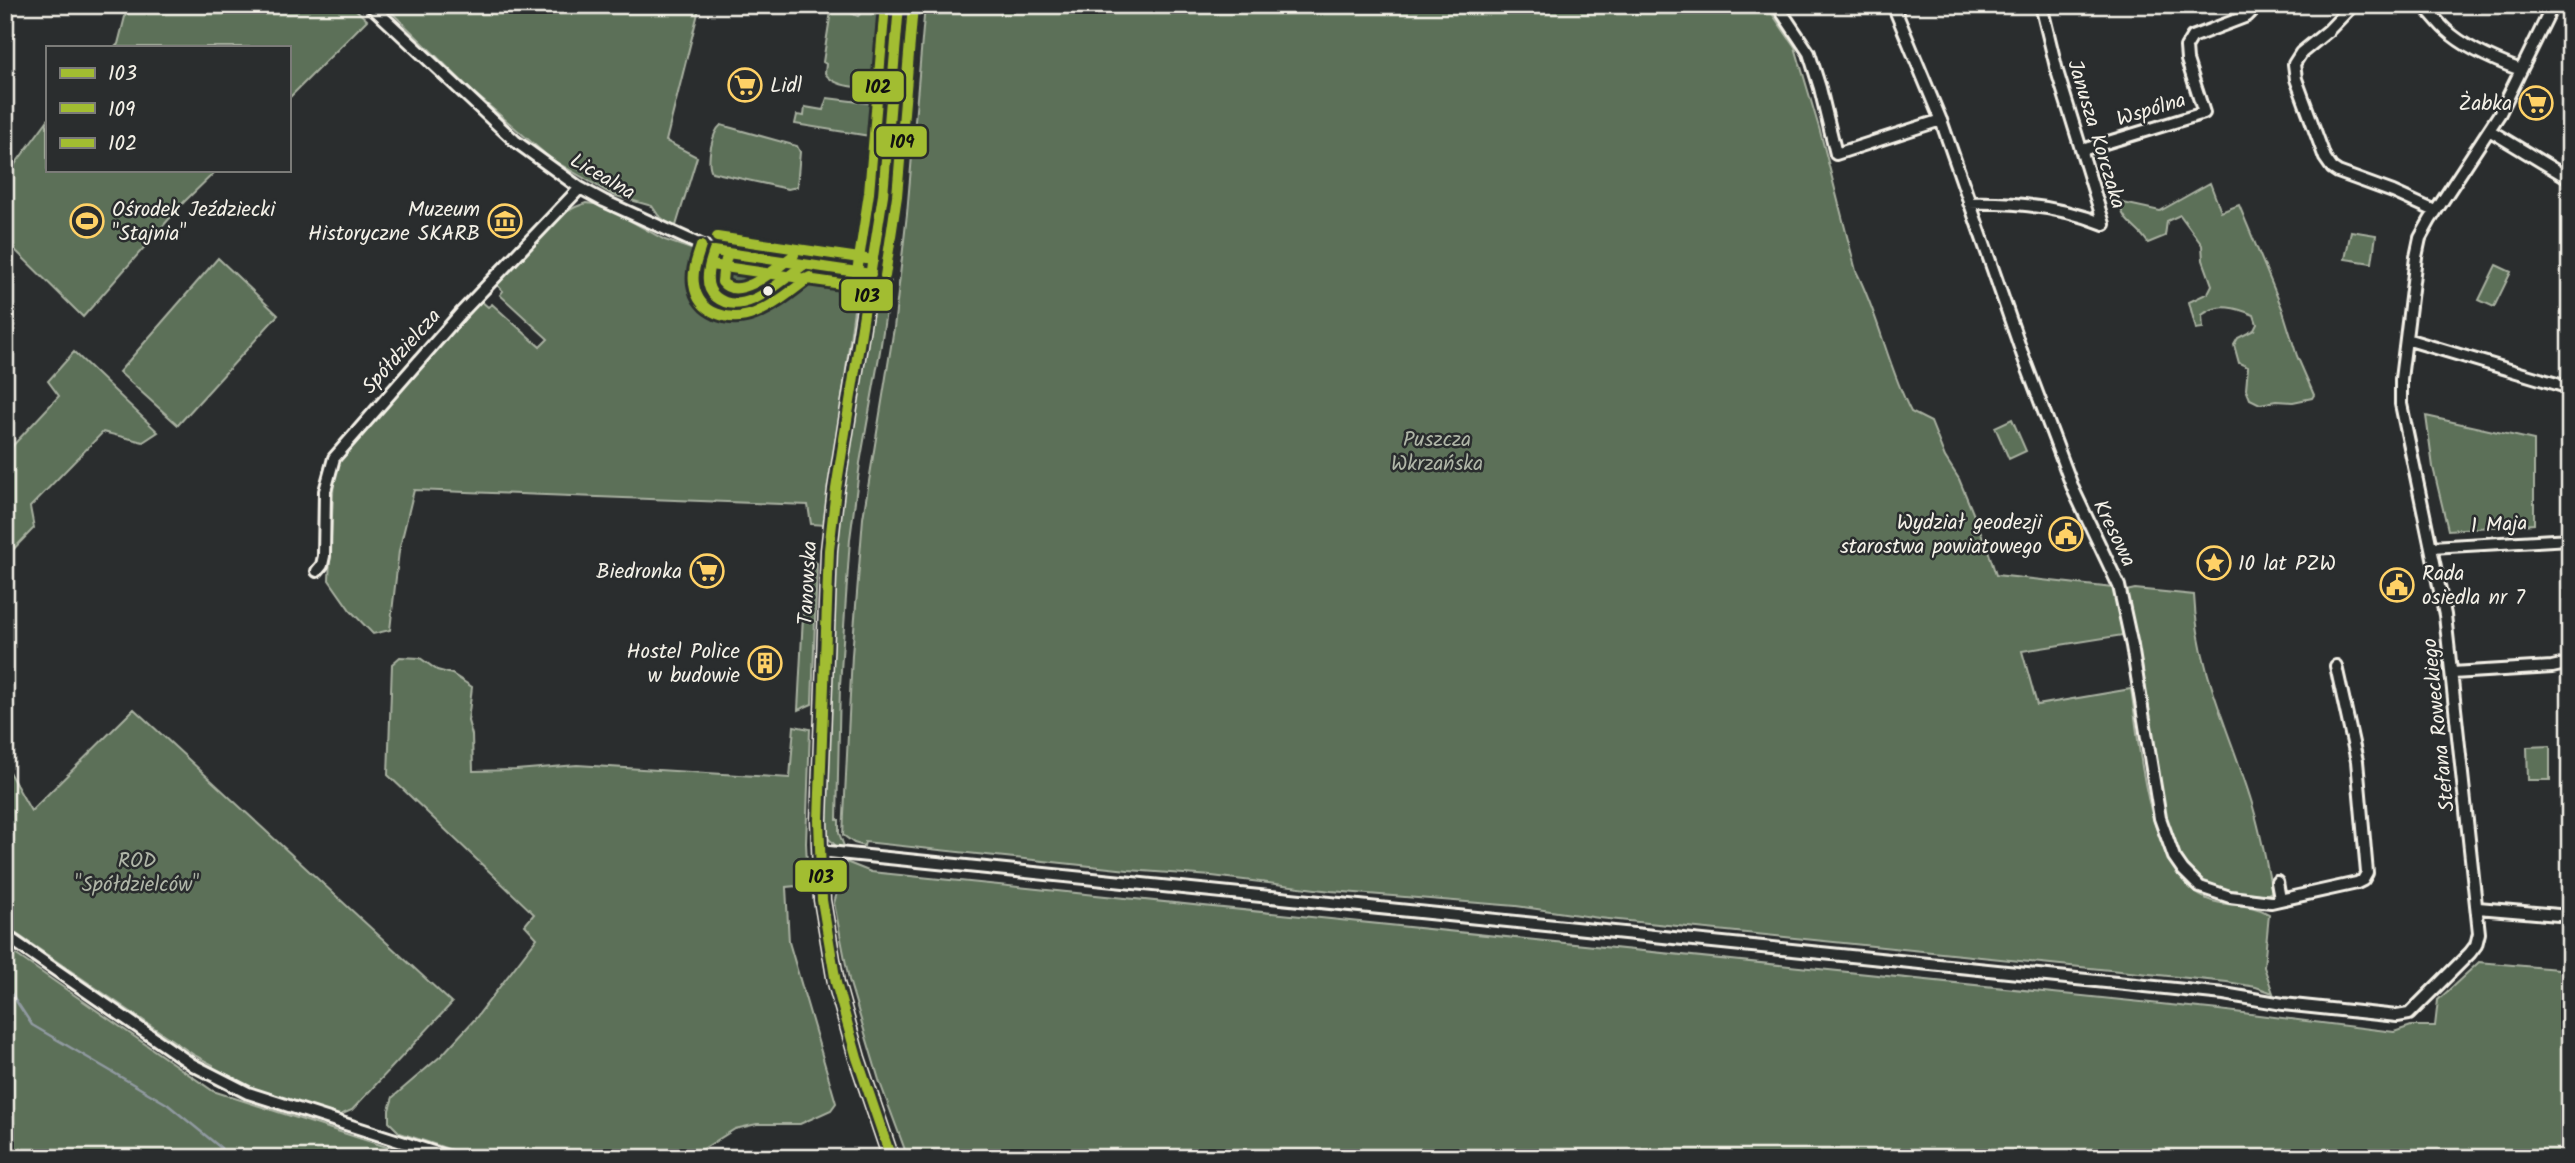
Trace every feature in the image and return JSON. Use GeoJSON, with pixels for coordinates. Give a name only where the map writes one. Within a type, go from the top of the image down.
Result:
{"type":"FeatureCollection","features":[{"type":"Feature","properties":{"kind":"main road","name":"Tanowska"},"geometry":{"type":"LineString","coordinates":[[891,1158],[857,1058],[836,983],[825,926],[819,851],[829,550],[885,172],[898,5]]}},
{"type":"Feature","properties":{"kind":"street","name":"Licealna"},"geometry":{"type":"LineString","coordinates":[[370,5],[516,141],[580,188],[678,237],[714,251],[871,274]]}},
{"type":"Feature","properties":{"kind":"street"},"geometry":{"type":"LineString","coordinates":[[1777,5],[1809,54],[1836,153],[1941,120]]}},
{"type":"Feature","properties":{"kind":"street","name":"Kresowa"},"geometry":{"type":"LineString","coordinates":[[1893,5],[1941,120],[2074,491],[2119,586],[2132,646],[2160,818],[2174,857],[2192,881],[2211,892],[2271,902],[2280,899]]}},
{"type":"Feature","properties":{"kind":"street","name":"Janusza Korczaka"},"geometry":{"type":"LineString","coordinates":[[1969,203],[2041,209],[2104,224],[2060,83],[2040,5]]}},
{"type":"Feature","properties":{"kind":"street","name":"Wspólna"},"geometry":{"type":"LineString","coordinates":[[2082,150],[2204,113],[2187,60],[2186,47],[2192,37],[2247,16],[2258,5]]}},
{"type":"Feature","properties":{"kind":"street"},"geometry":{"type":"LineString","coordinates":[[2353,5],[2328,31],[2301,53],[2294,64],[2296,79],[2325,158],[2338,172],[2435,211]]}},
{"type":"Feature","properties":{"kind":"street"},"geometry":{"type":"LineString","coordinates":[[2422,5],[2446,31],[2521,70]]}},
{"type":"Feature","properties":{"kind":"street","name":"Stefana Roweckiego"},"geometry":{"type":"LineString","coordinates":[[819,851],[2224,994],[2283,1004],[2397,1016],[2414,1010],[2460,964],[2476,945],[2479,933],[2445,615],[2401,404],[2401,379],[2417,248],[2435,211],[2509,98],[2553,5]]}},
{"type":"Feature","properties":{"kind":"street"},"geometry":{"type":"LineString","coordinates":[[2489,130],[2570,179]]}},
{"type":"Feature","properties":{"kind":"street","name":"Spółdzielcza"},"geometry":{"type":"LineString","coordinates":[[317,571],[324,556],[325,491],[334,458],[461,313],[580,188]]}},
{"type":"Feature","properties":{"kind":"street"},"geometry":{"type":"LineString","coordinates":[[2406,339],[2570,388]]}},
{"type":"Feature","properties":{"kind":"street","name":"1 Maja"},"geometry":{"type":"LineString","coordinates":[[2431,547],[2570,539]]}},
{"type":"Feature","properties":{"kind":"street"},"geometry":{"type":"LineString","coordinates":[[2452,673],[2552,667],[2570,663]]}},
{"type":"Feature","properties":{"kind":"street"},"geometry":{"type":"LineString","coordinates":[[2277,881],[2280,899],[2357,883],[2367,873],[2357,761],[2336,666]]}},
{"type":"Feature","properties":{"kind":"street"},"geometry":{"type":"LineString","coordinates":[[2478,908],[2570,916]]}},
{"type":"Feature","properties":{"kind":"street"},"geometry":{"type":"LineString","coordinates":[[5,935],[193,1065],[219,1080],[265,1099],[452,1158]]}},
{"type":"Feature","properties":{"kind":"green space"},"geometry":{"type":"Polygon","coordinates":[[[128,5],[351,5],[367,20],[290,97],[290,46],[116,46],[128,5]]]}},
{"type":"Feature","properties":{"kind":"green space"},"geometry":{"type":"Polygon","coordinates":[[[384,5],[700,5],[666,141],[697,157],[675,229],[658,215],[652,206],[613,195],[551,159],[473,92],[384,5]]]}},
{"type":"Feature","properties":{"kind":"green space"},"geometry":{"type":"Polygon","coordinates":[[[832,5],[858,16],[864,10],[885,17],[880,86],[858,87],[842,84],[835,82],[825,73],[826,64],[823,62],[832,5]]]}},
{"type":"Feature","properties":{"kind":"green space"},"geometry":{"type":"Polygon","coordinates":[[[903,5],[918,5],[895,252],[850,539],[840,685],[837,820],[845,849],[836,846],[826,836],[831,584],[903,5]]]}},
{"type":"Feature","properties":{"kind":"green space","name":"Puszcza Wkrzańska"},"geometry":{"type":"Polygon","coordinates":[[[925,5],[1766,5],[1795,47],[1856,271],[1903,395],[1911,412],[1931,422],[1945,457],[1959,479],[1996,575],[2113,588],[2123,635],[2022,651],[2037,705],[2131,689],[2150,806],[2171,864],[2187,885],[2207,899],[2254,908],[2269,914],[2264,967],[2273,993],[2227,982],[1599,918],[1516,906],[1331,891],[1212,876],[1128,870],[865,842],[864,846],[843,835],[852,655],[863,518],[894,328],[925,5]]]}},
{"type":"Feature","properties":{"kind":"green space"},"geometry":{"type":"Polygon","coordinates":[[[827,98],[875,104],[879,108],[876,137],[795,124],[797,115],[804,116],[805,107],[823,110],[827,98]]]}},
{"type":"Feature","properties":{"kind":"green space","name":"Ośrodek Jeździecki \"Stajnia\""},"geometry":{"type":"Polygon","coordinates":[[[46,122],[46,172],[215,172],[184,202],[83,317],[5,240],[5,178],[46,122]]]}},
{"type":"Feature","properties":{"kind":"green space"},"geometry":{"type":"Polygon","coordinates":[[[721,125],[797,146],[800,152],[797,187],[788,189],[712,172],[711,147],[721,125]]]}},
{"type":"Feature","properties":{"kind":"green space"},"geometry":{"type":"Polygon","coordinates":[[[2210,183],[2221,212],[2239,205],[2282,308],[2297,356],[2314,395],[2312,398],[2260,404],[2250,399],[2246,389],[2248,367],[2239,363],[2234,345],[2238,338],[2254,330],[2257,324],[2254,315],[2235,308],[2221,307],[2202,315],[2203,328],[2196,329],[2189,302],[2208,293],[2212,285],[2203,260],[2202,245],[2180,215],[2167,221],[2165,236],[2148,243],[2127,221],[2121,210],[2119,202],[2160,211],[2210,183]]]}},
{"type":"Feature","properties":{"kind":"green space"},"geometry":{"type":"Polygon","coordinates":[[[586,203],[602,205],[665,240],[700,252],[705,258],[704,263],[696,264],[694,269],[696,292],[701,301],[706,297],[716,307],[739,310],[752,305],[753,307],[800,274],[828,278],[847,292],[854,310],[825,525],[811,524],[808,505],[414,490],[399,551],[390,630],[373,634],[350,610],[329,580],[334,474],[349,444],[481,301],[488,307],[492,304],[540,347],[548,339],[500,295],[503,291],[496,284],[526,248],[559,216],[586,203]]]}},
{"type":"Feature","properties":{"kind":"green space"},"geometry":{"type":"Polygon","coordinates":[[[2351,231],[2376,235],[2372,263],[2345,259],[2351,231]]]}},
{"type":"Feature","properties":{"kind":"green space"},"geometry":{"type":"Polygon","coordinates":[[[218,258],[278,315],[178,425],[119,372],[218,258]]]}},
{"type":"Feature","properties":{"kind":"green space"},"geometry":{"type":"Polygon","coordinates":[[[724,259],[764,265],[767,270],[748,285],[728,286],[721,282],[718,276],[718,268],[724,259]]]}},
{"type":"Feature","properties":{"kind":"green space"},"geometry":{"type":"Polygon","coordinates":[[[2496,265],[2511,272],[2494,307],[2479,300],[2496,265]]]}},
{"type":"Feature","properties":{"kind":"green space"},"geometry":{"type":"Polygon","coordinates":[[[74,352],[158,432],[143,442],[103,432],[30,507],[34,528],[5,558],[5,454],[59,396],[48,381],[74,352]]]}},
{"type":"Feature","properties":{"kind":"green space"},"geometry":{"type":"Polygon","coordinates":[[[2426,416],[2534,440],[2534,524],[2448,530],[2433,467],[2426,416]]]}},
{"type":"Feature","properties":{"kind":"green space"},"geometry":{"type":"Polygon","coordinates":[[[2012,419],[2026,451],[2009,459],[1995,427],[2012,419]]]}},
{"type":"Feature","properties":{"kind":"green space"},"geometry":{"type":"Polygon","coordinates":[[[806,560],[817,563],[812,704],[798,710],[806,560]]]}},
{"type":"Feature","properties":{"kind":"green space"},"geometry":{"type":"Polygon","coordinates":[[[2135,589],[2194,595],[2196,622],[2207,673],[2260,832],[2272,892],[2266,895],[2206,883],[2185,865],[2174,844],[2159,790],[2143,674],[2126,591],[2135,589]]]}},
{"type":"Feature","properties":{"kind":"green space"},"geometry":{"type":"Polygon","coordinates":[[[400,657],[420,658],[437,670],[452,674],[472,687],[468,721],[472,735],[473,771],[577,765],[790,778],[794,726],[810,729],[806,843],[808,885],[786,887],[789,942],[836,1103],[831,1110],[800,1124],[757,1124],[735,1129],[689,1158],[476,1158],[400,1133],[389,1122],[393,1097],[442,1055],[475,1019],[537,938],[525,925],[534,914],[388,775],[392,664],[400,657]]]}},
{"type":"Feature","properties":{"kind":"green space","name":"ROD \"Spółdzielców\""},"geometry":{"type":"Polygon","coordinates":[[[134,709],[452,1003],[352,1110],[338,1116],[252,1088],[212,1071],[213,1065],[194,1055],[5,926],[5,765],[31,811],[134,709]]]}},
{"type":"Feature","properties":{"kind":"green space"},"geometry":{"type":"Polygon","coordinates":[[[2550,746],[2550,780],[2528,780],[2527,747],[2550,746]]]}},
{"type":"Feature","properties":{"kind":"green space"},"geometry":{"type":"Polygon","coordinates":[[[846,862],[871,872],[2219,1010],[2394,1032],[2411,1026],[2435,1026],[2438,1000],[2479,962],[2570,970],[2570,1158],[908,1158],[879,1080],[849,980],[834,903],[846,862]]]}},
{"type":"Feature","properties":{"kind":"green space"},"geometry":{"type":"Polygon","coordinates":[[[5,947],[213,1091],[421,1158],[5,1158],[5,947]]]}},
{"type":"Feature","properties":{"kind":"waterway"},"geometry":{"type":"LineString","coordinates":[[5,984],[32,1025],[167,1104],[221,1148],[225,1158]]}},
{"type":"Feature","properties":{"kind":"transit line","name":"102"},"geometry":{"type":"LineString","coordinates":[[857,272],[869,193],[885,5]]}},
{"type":"Feature","properties":{"kind":"transit line","name":"103"},"geometry":{"type":"LineString","coordinates":[[891,1158],[857,1058],[836,983],[822,900],[819,820],[829,550],[836,489],[883,195],[899,5]]}},
{"type":"Feature","properties":{"kind":"transit line","name":"109"},"geometry":{"type":"LineString","coordinates":[[885,276],[897,196],[913,6]]}},
{"type":"Feature","properties":{"kind":"transit line","name":"102"},"geometry":{"type":"LineString","coordinates":[[717,237],[873,260]]}},
{"type":"Feature","properties":{"kind":"transit line","name":"109"},"geometry":{"type":"LineString","coordinates":[[701,246],[695,265],[694,284],[702,303],[717,314],[735,317],[755,313],[784,297],[810,277]]}},
{"type":"Feature","properties":{"kind":"transit line","name":"103"},"geometry":{"type":"LineString","coordinates":[[714,251],[871,274]]}},
{"type":"Feature","properties":{"kind":"transit line","name":"103"},"geometry":{"type":"LineString","coordinates":[[714,251],[708,275],[709,287],[716,297],[727,303],[750,301],[802,266]]}},
{"type":"Feature","properties":{"kind":"transit line","name":"102"},"geometry":{"type":"LineString","coordinates":[[727,256],[722,282],[729,287],[738,288],[759,280],[794,255]]}},
{"type":"Feature","properties":{"kind":"transit line","name":"109"},"geometry":{"type":"LineString","coordinates":[[711,265],[869,288]]}},
{"type":"Feature","properties":{"kind":"place","name":"Lidl"},"geometry":{"type":"Point","coordinates":[745,85]}},
{"type":"Feature","properties":{"kind":"place","name":"Żabka"},"geometry":{"type":"Point","coordinates":[2536,103]}},
{"type":"Feature","properties":{"kind":"place","name":"Ośrodek Jeździecki \"Stajnia\""},"geometry":{"type":"Point","coordinates":[87,221]}},
{"type":"Feature","properties":{"kind":"place","name":"Muzeum Historyczne SKARB"},"geometry":{"type":"Point","coordinates":[505,221]}},
{"type":"Feature","properties":{"kind":"place","name":"Wydział geodezji starostwa powiatowego"},"geometry":{"type":"Point","coordinates":[2066,534]}},
{"type":"Feature","properties":{"kind":"place","name":"10 lat PZW"},"geometry":{"type":"Point","coordinates":[2214,563]}},
{"type":"Feature","properties":{"kind":"place","name":"Biedronka"},"geometry":{"type":"Point","coordinates":[707,571]}},
{"type":"Feature","properties":{"kind":"place","name":"Rada osiedla nr 7"},"geometry":{"type":"Point","coordinates":[2397,585]}},
{"type":"Feature","properties":{"kind":"place","name":"Hostel Police w budowie"},"geometry":{"type":"Point","coordinates":[765,663]}}]}
